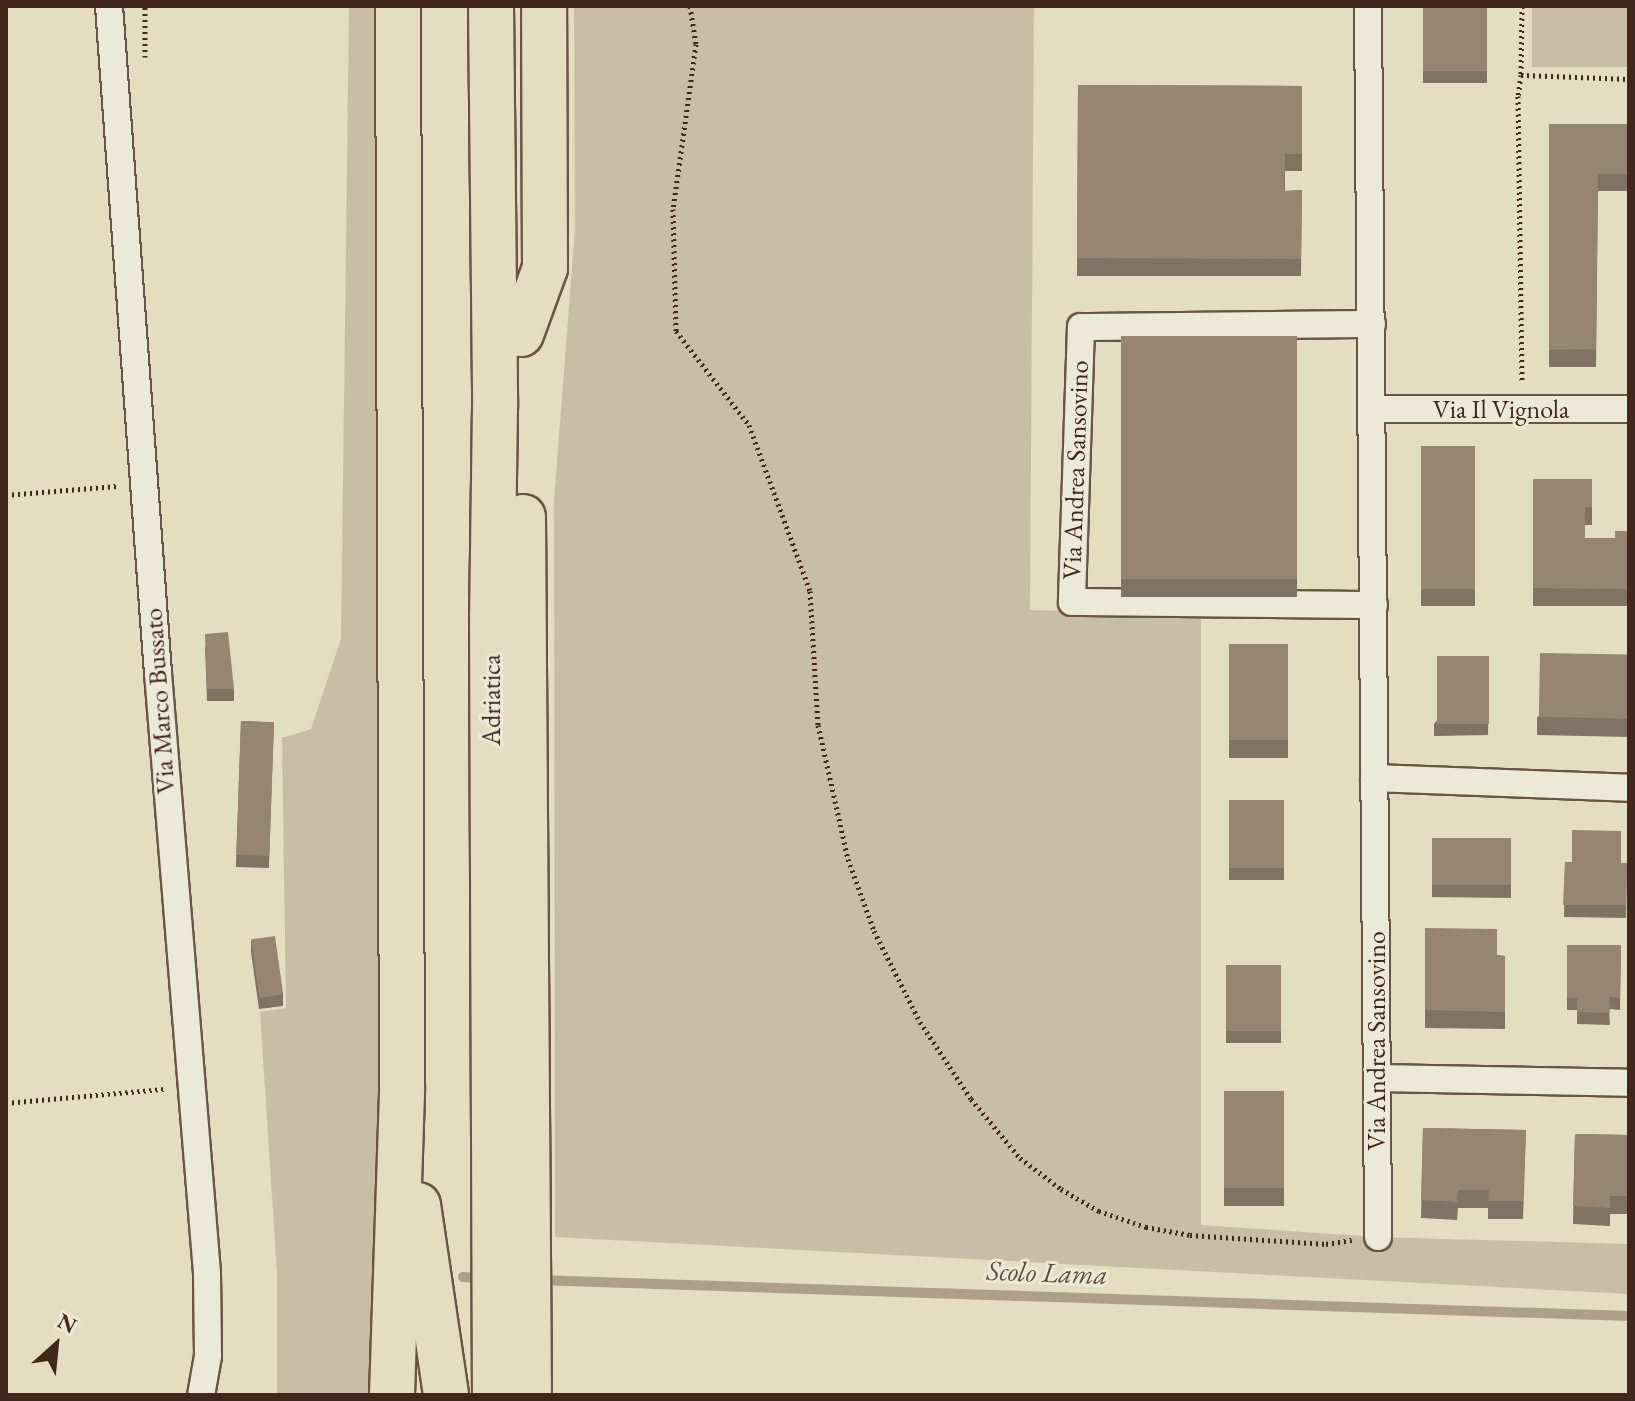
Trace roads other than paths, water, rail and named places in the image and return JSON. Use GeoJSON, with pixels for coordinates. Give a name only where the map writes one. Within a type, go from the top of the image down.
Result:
{"type":"FeatureCollection","features":[{"type":"Feature","properties":{"kind":"highway"},"geometry":{"type":"LineString","coordinates":[[392,1395],[402,1088],[401,168],[398,6]]}},
{"type":"Feature","properties":{"kind":"highway"},"geometry":{"type":"LineString","coordinates":[[401,168],[423,6]]}},
{"type":"Feature","properties":{"kind":"highway","name":"Adriatica"},"geometry":{"type":"LineString","coordinates":[[491,6],[512,1200]]}},
{"type":"Feature","properties":{"kind":"highway","name":"Adriatica"},"geometry":{"type":"LineString","coordinates":[[495,1395],[512,1325],[521,6]]}},
{"type":"Feature","properties":{"kind":"highway"},"geometry":{"type":"LineString","coordinates":[[521,334],[545,268],[544,6]]}},
{"type":"Feature","properties":{"kind":"highway"},"geometry":{"type":"LineString","coordinates":[[402,1088],[446,1395]]}},
{"type":"Feature","properties":{"kind":"highway","name":"Adriatica"},"geometry":{"type":"LineString","coordinates":[[512,1325],[529,1395]]}},
{"type":"Feature","properties":{"kind":"street","name":"Via Marco Bussato"},"geometry":{"type":"LineString","coordinates":[[109,6],[207,1273],[208,1356],[201,1395]]}},
{"type":"Feature","properties":{"kind":"street","name":"Via Andrea Sansovino"},"geometry":{"type":"LineString","coordinates":[[1368,6],[1378,1237]]}},
{"type":"Feature","properties":{"kind":"street","name":"Via Andrea Sansovino"},"geometry":{"type":"LineString","coordinates":[[1372,324],[1081,327],[1072,602],[1374,605]]}},
{"type":"Feature","properties":{"kind":"street","name":"Via Il Vignola"},"geometry":{"type":"LineString","coordinates":[[1373,409],[1629,409]]}},
{"type":"Feature","properties":{"kind":"street"},"geometry":{"type":"LineString","coordinates":[[1374,778],[1629,788]]}},
{"type":"Feature","properties":{"kind":"street"},"geometry":{"type":"LineString","coordinates":[[1378,1078],[1629,1083]]}},
{"type":"Feature","properties":{"kind":"waterway","name":"Scolo Lama"},"geometry":{"type":"LineString","coordinates":[[463,1277],[485,1278]]}},
{"type":"Feature","properties":{"kind":"waterway","name":"Scolo Lama"},"geometry":{"type":"LineString","coordinates":[[537,1280],[1629,1316]]}}]}
